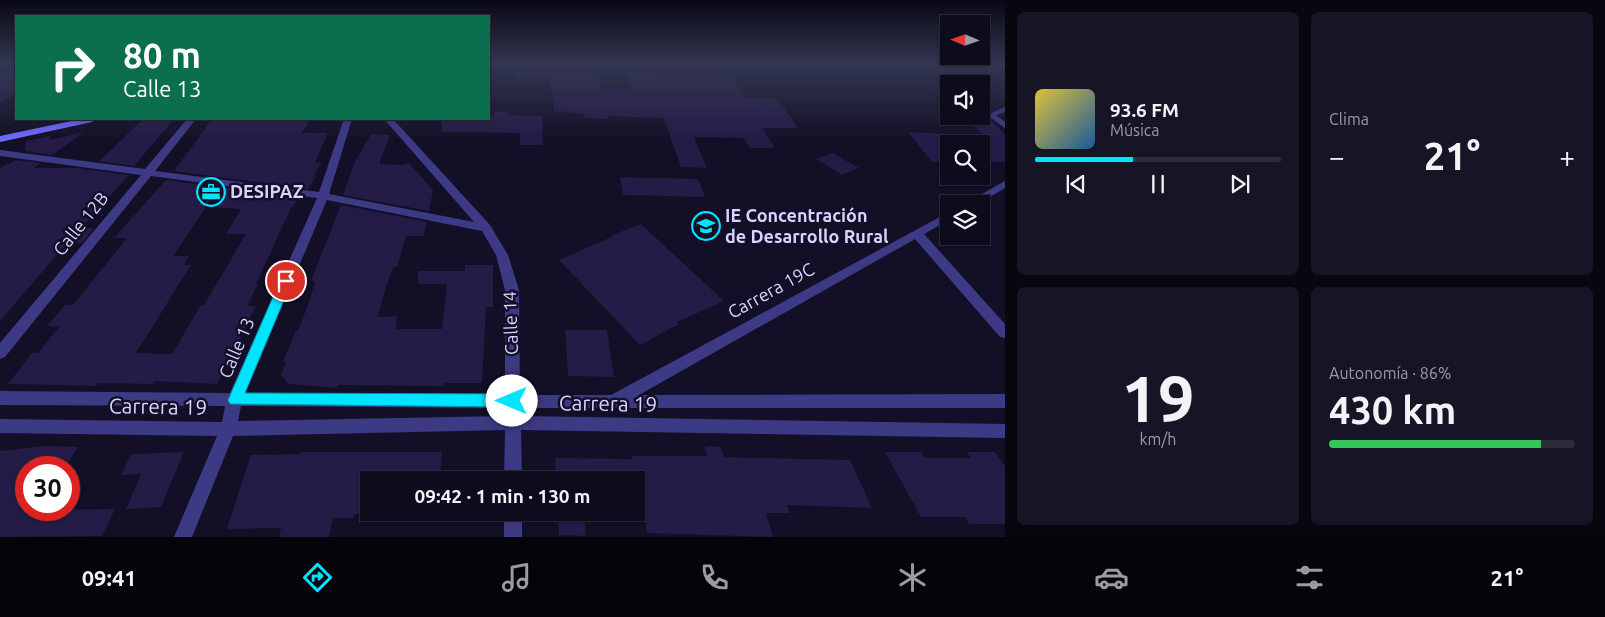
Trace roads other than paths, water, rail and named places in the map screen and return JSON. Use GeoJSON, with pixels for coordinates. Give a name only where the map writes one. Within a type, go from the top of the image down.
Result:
{"type":"FeatureCollection","features":[{"type":"Feature","properties":{"kind":"main road"},"geometry":{"type":"LineString","coordinates":[[0,131],[50,120]]}},
{"type":"Feature","properties":{"kind":"main road"},"geometry":{"type":"LineString","coordinates":[[0,139],[87,120]]}},
{"type":"Feature","properties":{"kind":"street","name":"Calle 12B"},"geometry":{"type":"LineString","coordinates":[[0,353],[191,120]]}},
{"type":"Feature","properties":{"kind":"street","name":"Calle 13"},"geometry":{"type":"LineString","coordinates":[[183,537],[228,429],[235,400],[322,196],[348,120]]}},
{"type":"Feature","properties":{"kind":"street","name":"Calle 14"},"geometry":{"type":"LineString","coordinates":[[389,120],[486,228],[502,255],[512,290],[513,471]]}},
{"type":"Feature","properties":{"kind":"street"},"geometry":{"type":"LineString","coordinates":[[0,154],[322,196],[486,228]]}},
{"type":"Feature","properties":{"kind":"street"},"geometry":{"type":"LineString","coordinates":[[985,195],[1005,184]]}},
{"type":"Feature","properties":{"kind":"street","name":"Carrera 19C"},"geometry":{"type":"LineString","coordinates":[[613,402],[940,220]]}},
{"type":"Feature","properties":{"kind":"street"},"geometry":{"type":"LineString","coordinates":[[917,232],[1005,333]]}},
{"type":"Feature","properties":{"kind":"street","name":"Carrera 19"},"geometry":{"type":"LineString","coordinates":[[0,398],[613,402],[1005,401]]}},
{"type":"Feature","properties":{"kind":"street","name":"Carrera 19"},"geometry":{"type":"LineString","coordinates":[[0,426],[228,429],[514,423],[1005,431]]}},
{"type":"Feature","properties":{"kind":"street"},"geometry":{"type":"LineString","coordinates":[[513,521],[513,537]]}},
{"type":"Feature","properties":{"kind":"lane"},"geometry":{"type":"LineString","coordinates":[[1005,109],[991,115],[1005,126]]}},
{"type":"Feature","properties":{"kind":"place","name":"DESIPAZ"},"geometry":{"type":"Point","coordinates":[211,192]}},
{"type":"Feature","properties":{"kind":"place","name":"IE Concentración de Desarrollo Rural"},"geometry":{"type":"Point","coordinates":[706,226]}}]}
